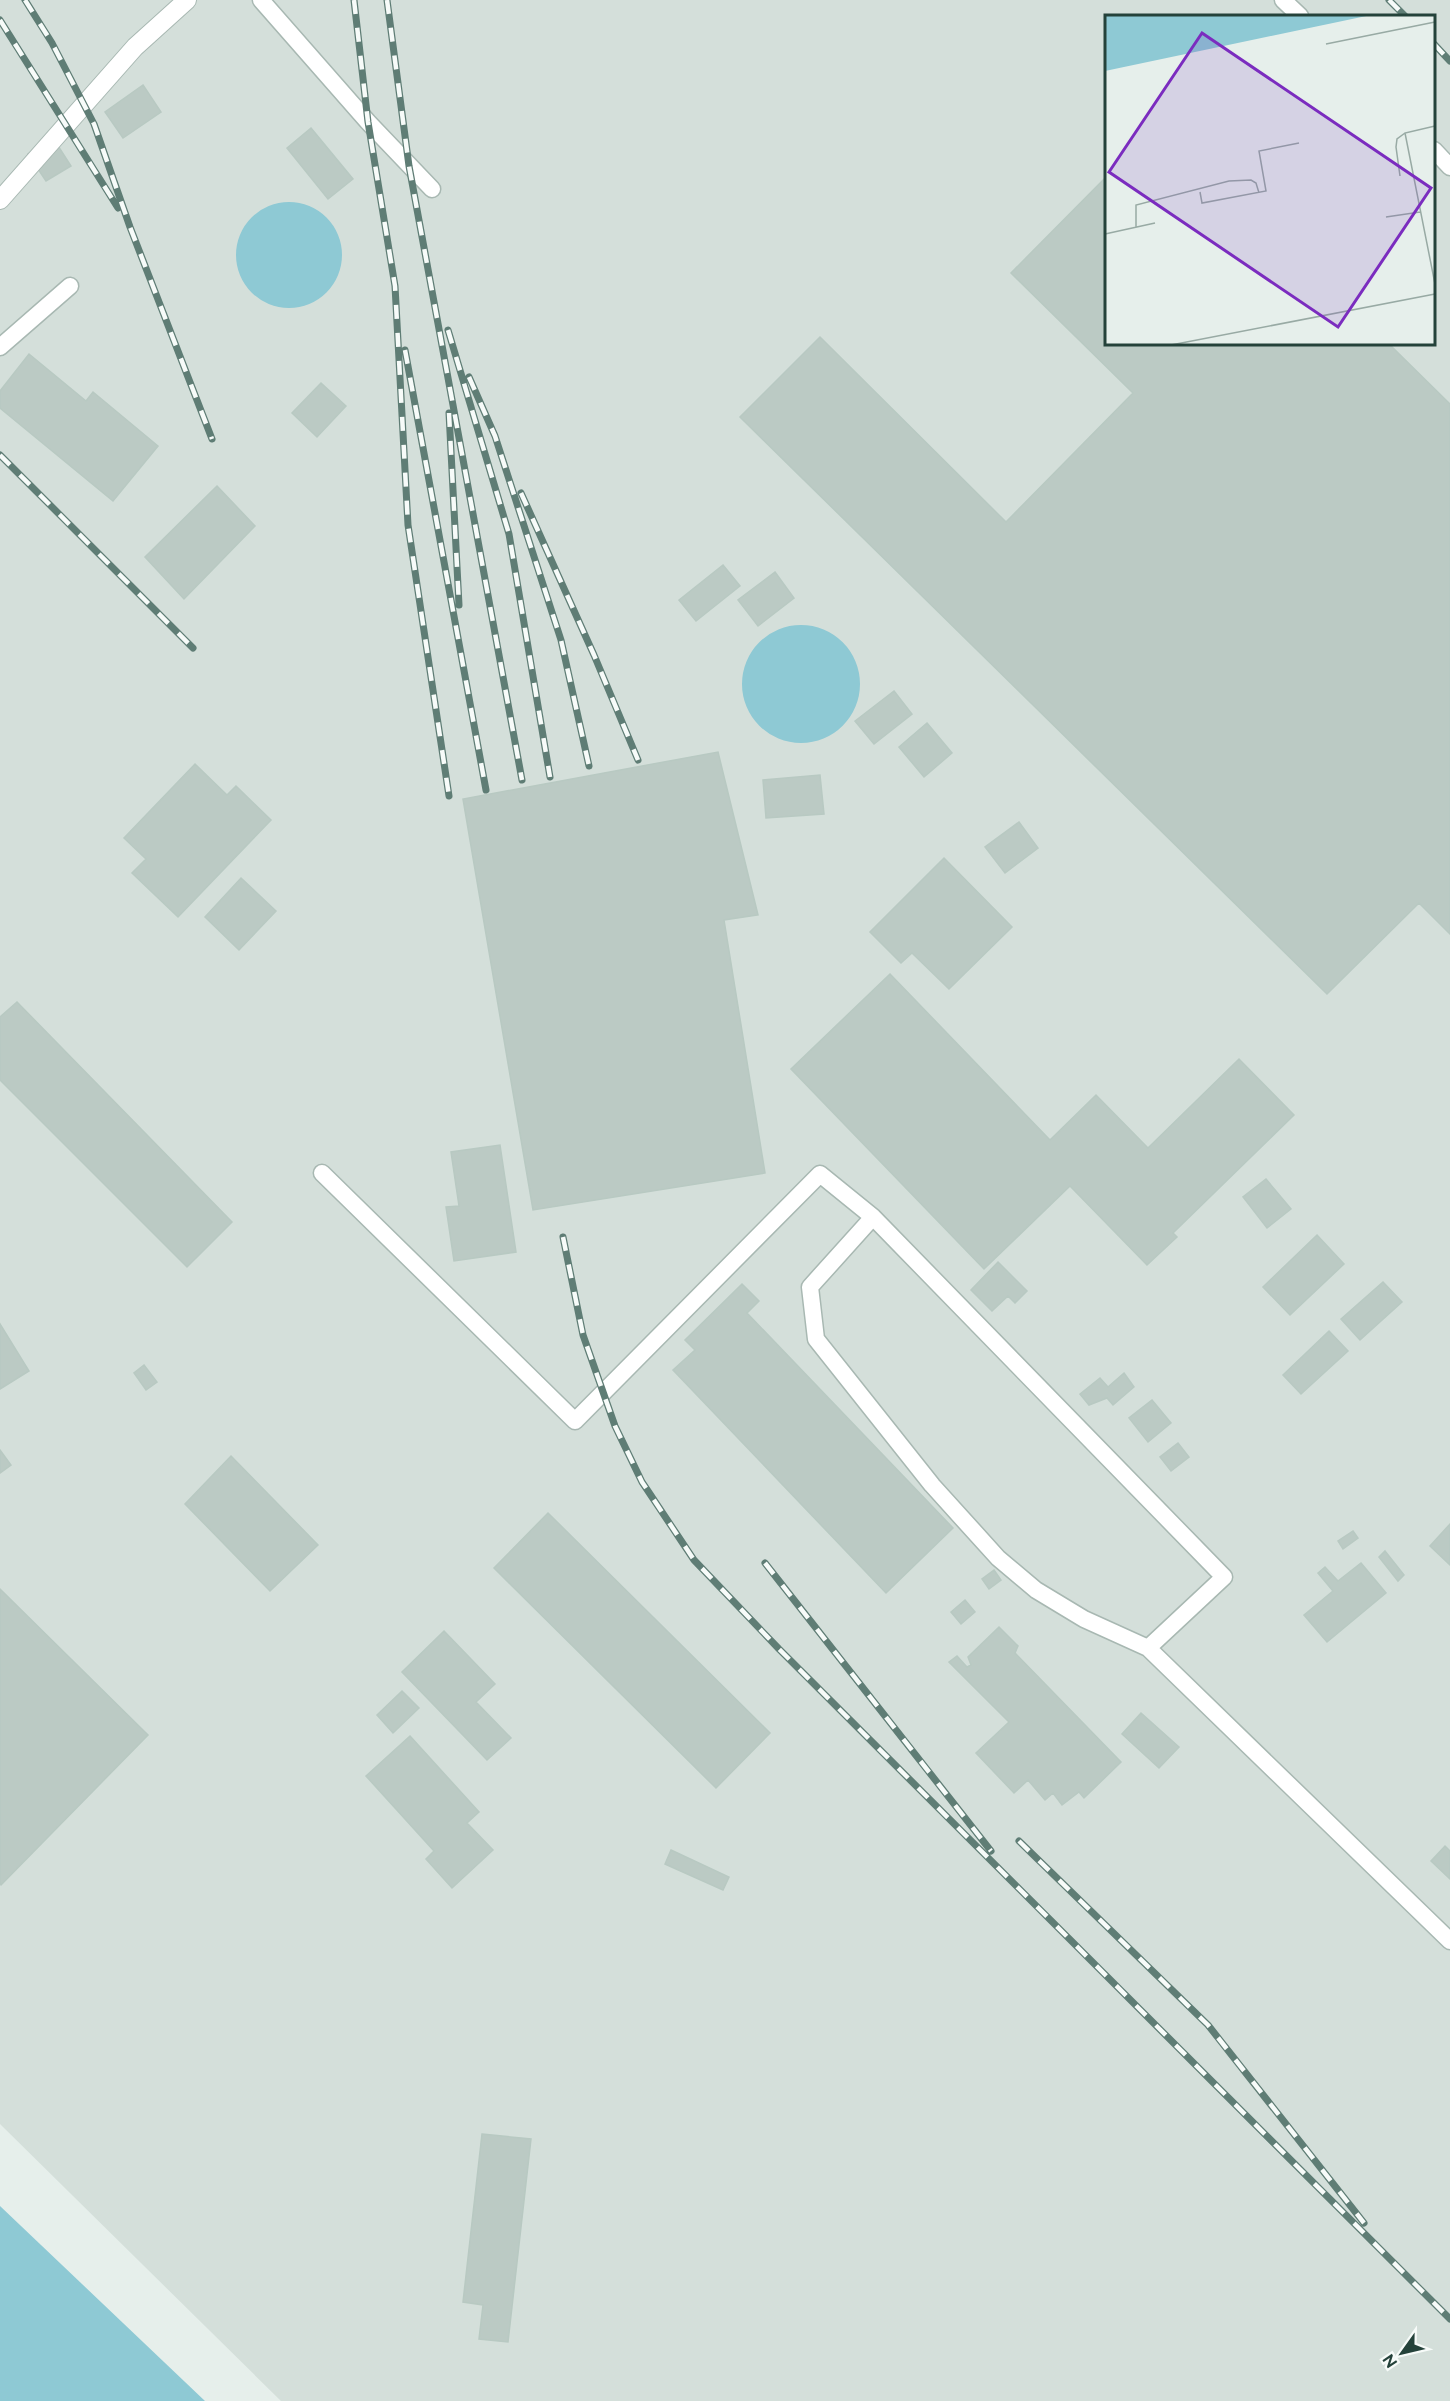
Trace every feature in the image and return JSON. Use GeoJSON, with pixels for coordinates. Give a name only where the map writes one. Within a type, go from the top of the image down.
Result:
{"type":"FeatureCollection","features":[{"type":"Feature","properties":{"kind":"street"},"geometry":{"type":"LineString","coordinates":[[0,200],[135,47],[187,0]]}},
{"type":"Feature","properties":{"kind":"lane"},"geometry":{"type":"LineString","coordinates":[[261,0],[368,122],[432,189]]}},
{"type":"Feature","properties":{"kind":"lane"},"geometry":{"type":"LineString","coordinates":[[1283,0],[1299,15]]}},
{"type":"Feature","properties":{"kind":"lane"},"geometry":{"type":"LineString","coordinates":[[1435,151],[1450,167]]}},
{"type":"Feature","properties":{"kind":"lane"},"geometry":{"type":"LineString","coordinates":[[0,347],[70,286]]}},
{"type":"Feature","properties":{"kind":"lane"},"geometry":{"type":"LineString","coordinates":[[322,1173],[575,1421],[820,1174],[873,1217],[1224,1577],[1148,1648]]}},
{"type":"Feature","properties":{"kind":"lane"},"geometry":{"type":"LineString","coordinates":[[873,1217],[810,1287],[816,1339],[932,1485],[998,1558],[1036,1590],[1084,1619],[1148,1648],[1450,1941]]}},
{"type":"Feature","properties":{"kind":"shaded area"},"geometry":{"type":"Polygon","coordinates":[[[0,0],[1450,0],[1450,2401],[281,2401],[0,2124],[0,0]]]}},
{"type":"Feature","properties":{"kind":"water"},"geometry":{"type":"Polygon","coordinates":[[[289,202],[309,206],[326,218],[338,235],[342,255],[338,275],[326,292],[309,304],[289,308],[269,304],[252,292],[240,275],[236,255],[240,235],[252,218],[269,206],[289,202]]]}},
{"type":"Feature","properties":{"kind":"water"},"geometry":{"type":"Polygon","coordinates":[[[801,625],[824,630],[843,642],[855,661],[860,684],[855,707],[843,726],[824,738],[801,743],[778,738],[759,726],[747,707],[742,684],[747,661],[759,642],[778,630],[801,625]]]}},
{"type":"Feature","properties":{"kind":"water"},"geometry":{"type":"Polygon","coordinates":[[[0,2206],[205,2401],[0,2401],[0,2206]]]}},
{"type":"Feature","properties":{"kind":"building"},"geometry":{"type":"Polygon","coordinates":[[[143,85],[161,112],[123,138],[105,112],[143,85]]]}},
{"type":"Feature","properties":{"kind":"building"},"geometry":{"type":"Polygon","coordinates":[[[311,128],[353,179],[328,199],[287,148],[311,128]]]}},
{"type":"Feature","properties":{"kind":"building"},"geometry":{"type":"Polygon","coordinates":[[[53,138],[71,166],[46,181],[28,154],[53,138]]]}},
{"type":"Feature","properties":{"kind":"building"},"geometry":{"type":"Polygon","coordinates":[[[1105,178],[1105,345],[1390,345],[1450,404],[1450,934],[1419,903],[1327,994],[740,417],[820,337],[1006,522],[1133,393],[1011,273],[1105,178]]]}},
{"type":"Feature","properties":{"kind":"building"},"geometry":{"type":"Polygon","coordinates":[[[29,354],[86,401],[93,392],[158,446],[113,501],[0,408],[0,391],[29,354]]]}},
{"type":"Feature","properties":{"kind":"building"},"geometry":{"type":"Polygon","coordinates":[[[321,383],[346,406],[317,437],[292,413],[321,383]]]}},
{"type":"Feature","properties":{"kind":"building"},"geometry":{"type":"Polygon","coordinates":[[[217,486],[255,526],[184,599],[145,557],[217,486]]]}},
{"type":"Feature","properties":{"kind":"building"},"geometry":{"type":"Polygon","coordinates":[[[723,565],[740,586],[696,621],[679,600],[723,565]]]}},
{"type":"Feature","properties":{"kind":"building"},"geometry":{"type":"Polygon","coordinates":[[[775,572],[794,598],[758,626],[738,600],[775,572]]]}},
{"type":"Feature","properties":{"kind":"building"},"geometry":{"type":"Polygon","coordinates":[[[894,691],[912,714],[874,744],[855,721],[894,691]]]}},
{"type":"Feature","properties":{"kind":"building"},"geometry":{"type":"Polygon","coordinates":[[[927,723],[952,753],[924,777],[899,747],[927,723]]]}},
{"type":"Feature","properties":{"kind":"building"},"geometry":{"type":"Polygon","coordinates":[[[718,752],[758,915],[724,920],[765,1173],[533,1210],[463,799],[718,752]]]}},
{"type":"Feature","properties":{"kind":"building"},"geometry":{"type":"Polygon","coordinates":[[[195,764],[227,795],[236,786],[271,820],[178,917],[132,873],[146,859],[124,838],[195,764]]]}},
{"type":"Feature","properties":{"kind":"building"},"geometry":{"type":"Polygon","coordinates":[[[820,775],[824,814],[766,818],[763,780],[820,775]]]}},
{"type":"Feature","properties":{"kind":"building"},"geometry":{"type":"Polygon","coordinates":[[[1019,822],[1038,848],[1005,873],[985,847],[1019,822]]]}},
{"type":"Feature","properties":{"kind":"building"},"geometry":{"type":"Polygon","coordinates":[[[944,858],[1012,927],[949,989],[912,953],[901,963],[870,932],[944,858]]]}},
{"type":"Feature","properties":{"kind":"building"},"geometry":{"type":"Polygon","coordinates":[[[241,878],[276,911],[239,950],[205,917],[241,878]]]}},
{"type":"Feature","properties":{"kind":"building"},"geometry":{"type":"Polygon","coordinates":[[[890,974],[1050,1140],[1096,1095],[1148,1148],[1239,1059],[1294,1115],[1173,1233],[1177,1237],[1147,1265],[1070,1186],[984,1269],[791,1069],[890,974]]]}},
{"type":"Feature","properties":{"kind":"building"},"geometry":{"type":"Polygon","coordinates":[[[17,1002],[232,1222],[187,1267],[0,1080],[0,1017],[17,1002]]]}},
{"type":"Feature","properties":{"kind":"building"},"geometry":{"type":"Polygon","coordinates":[[[500,1145],[516,1252],[454,1261],[446,1207],[459,1206],[451,1152],[500,1145]]]}},
{"type":"Feature","properties":{"kind":"building"},"geometry":{"type":"Polygon","coordinates":[[[1266,1179],[1291,1209],[1267,1228],[1243,1197],[1266,1179]]]}},
{"type":"Feature","properties":{"kind":"building"},"geometry":{"type":"Polygon","coordinates":[[[1317,1235],[1344,1264],[1290,1315],[1263,1287],[1317,1235]]]}},
{"type":"Feature","properties":{"kind":"building"},"geometry":{"type":"Polygon","coordinates":[[[998,1262],[1027,1291],[1015,1303],[1008,1296],[992,1311],[971,1290],[998,1262]]]}},
{"type":"Feature","properties":{"kind":"building"},"geometry":{"type":"Polygon","coordinates":[[[1383,1282],[1402,1302],[1360,1340],[1341,1319],[1383,1282]]]}},
{"type":"Feature","properties":{"kind":"building"},"geometry":{"type":"Polygon","coordinates":[[[742,1284],[759,1301],[747,1313],[953,1528],[886,1593],[673,1370],[695,1350],[685,1340],[742,1284]]]}},
{"type":"Feature","properties":{"kind":"building"},"geometry":{"type":"Polygon","coordinates":[[[0,1324],[29,1371],[0,1389],[0,1324]]]}},
{"type":"Feature","properties":{"kind":"building"},"geometry":{"type":"Polygon","coordinates":[[[1329,1331],[1348,1351],[1301,1394],[1283,1375],[1329,1331]]]}},
{"type":"Feature","properties":{"kind":"building"},"geometry":{"type":"Polygon","coordinates":[[[144,1365],[157,1382],[146,1390],[134,1373],[144,1365]]]}},
{"type":"Feature","properties":{"kind":"building"},"geometry":{"type":"Polygon","coordinates":[[[1124,1373],[1134,1387],[1113,1405],[1107,1398],[1089,1405],[1080,1394],[1100,1378],[1108,1387],[1124,1373]]]}},
{"type":"Feature","properties":{"kind":"building"},"geometry":{"type":"Polygon","coordinates":[[[1152,1400],[1171,1423],[1148,1442],[1129,1418],[1152,1400]]]}},
{"type":"Feature","properties":{"kind":"building"},"geometry":{"type":"Polygon","coordinates":[[[1178,1443],[1189,1457],[1171,1471],[1160,1457],[1178,1443]]]}},
{"type":"Feature","properties":{"kind":"building"},"geometry":{"type":"Polygon","coordinates":[[[0,1450],[11,1465],[0,1473],[0,1450]]]}},
{"type":"Feature","properties":{"kind":"building"},"geometry":{"type":"Polygon","coordinates":[[[231,1456],[318,1545],[270,1591],[185,1504],[231,1456]]]}},
{"type":"Feature","properties":{"kind":"building"},"geometry":{"type":"Polygon","coordinates":[[[548,1513],[770,1733],[716,1788],[494,1568],[548,1513]]]}},
{"type":"Feature","properties":{"kind":"building"},"geometry":{"type":"Polygon","coordinates":[[[1450,1524],[1450,1565],[1430,1546],[1450,1524]]]}},
{"type":"Feature","properties":{"kind":"building"},"geometry":{"type":"Polygon","coordinates":[[[1353,1531],[1358,1538],[1343,1549],[1338,1541],[1353,1531]]]}},
{"type":"Feature","properties":{"kind":"building"},"geometry":{"type":"Polygon","coordinates":[[[1385,1551],[1404,1575],[1398,1581],[1379,1557],[1385,1551]]]}},
{"type":"Feature","properties":{"kind":"building"},"geometry":{"type":"Polygon","coordinates":[[[1361,1563],[1386,1593],[1327,1642],[1304,1615],[1333,1591],[1318,1573],[1325,1567],[1338,1581],[1361,1563]]]}},
{"type":"Feature","properties":{"kind":"building"},"geometry":{"type":"Polygon","coordinates":[[[994,1570],[1001,1580],[989,1589],[982,1579],[994,1570]]]}},
{"type":"Feature","properties":{"kind":"building"},"geometry":{"type":"Polygon","coordinates":[[[0,1589],[148,1735],[1,1885],[0,1884],[0,1589]]]}},
{"type":"Feature","properties":{"kind":"building"},"geometry":{"type":"Polygon","coordinates":[[[965,1600],[975,1612],[961,1624],[951,1612],[965,1600]]]}},
{"type":"Feature","properties":{"kind":"building"},"geometry":{"type":"Polygon","coordinates":[[[999,1627],[1018,1646],[1015,1653],[1121,1762],[1084,1798],[1079,1792],[1062,1805],[1053,1793],[1045,1800],[1028,1780],[1014,1793],[976,1753],[1009,1722],[949,1662],[957,1656],[967,1667],[971,1665],[968,1657],[999,1627]]]}},
{"type":"Feature","properties":{"kind":"building"},"geometry":{"type":"Polygon","coordinates":[[[444,1631],[495,1684],[476,1702],[511,1738],[487,1760],[402,1672],[444,1631]]]}},
{"type":"Feature","properties":{"kind":"building"},"geometry":{"type":"Polygon","coordinates":[[[402,1691],[419,1708],[393,1733],[377,1715],[402,1691]]]}},
{"type":"Feature","properties":{"kind":"building"},"geometry":{"type":"Polygon","coordinates":[[[1141,1713],[1179,1747],[1159,1768],[1122,1734],[1141,1713]]]}},
{"type":"Feature","properties":{"kind":"building"},"geometry":{"type":"Polygon","coordinates":[[[410,1736],[479,1812],[467,1823],[493,1850],[452,1888],[426,1859],[434,1851],[366,1776],[410,1736]]]}},
{"type":"Feature","properties":{"kind":"building"},"geometry":{"type":"Polygon","coordinates":[[[1445,1846],[1450,1851],[1450,1879],[1431,1861],[1445,1846]]]}},
{"type":"Feature","properties":{"kind":"building"},"geometry":{"type":"Polygon","coordinates":[[[671,1850],[729,1877],[723,1890],[665,1864],[671,1850]]]}},
{"type":"Feature","properties":{"kind":"building"},"geometry":{"type":"Polygon","coordinates":[[[482,2134],[531,2139],[508,2342],[479,2339],[483,2305],[463,2302],[482,2134]]]}},
{"type":"Feature","properties":{"kind":"railway"},"geometry":{"type":"LineString","coordinates":[[25,0],[52,43],[94,124],[130,227],[212,439]]}},
{"type":"Feature","properties":{"kind":"railway"},"geometry":{"type":"LineString","coordinates":[[354,0],[368,122],[395,286],[408,525],[449,796]]}},
{"type":"Feature","properties":{"kind":"railway"},"geometry":{"type":"LineString","coordinates":[[387,0],[409,166],[522,780]]}},
{"type":"Feature","properties":{"kind":"railway"},"geometry":{"type":"LineString","coordinates":[[1389,0],[1404,15]]}},
{"type":"Feature","properties":{"kind":"railway"},"geometry":{"type":"LineString","coordinates":[[0,20],[118,208]]}},
{"type":"Feature","properties":{"kind":"railway"},"geometry":{"type":"LineString","coordinates":[[1435,45],[1450,61]]}},
{"type":"Feature","properties":{"kind":"railway"},"geometry":{"type":"LineString","coordinates":[[448,330],[509,534],[550,777]]}},
{"type":"Feature","properties":{"kind":"railway"},"geometry":{"type":"LineString","coordinates":[[405,350],[486,790]]}},
{"type":"Feature","properties":{"kind":"railway"},"geometry":{"type":"LineString","coordinates":[[469,377],[495,436],[561,640],[589,766]]}},
{"type":"Feature","properties":{"kind":"railway"},"geometry":{"type":"LineString","coordinates":[[449,413],[459,605]]}},
{"type":"Feature","properties":{"kind":"railway"},"geometry":{"type":"LineString","coordinates":[[0,455],[193,648]]}},
{"type":"Feature","properties":{"kind":"railway"},"geometry":{"type":"LineString","coordinates":[[521,493],[594,655],[638,760]]}},
{"type":"Feature","properties":{"kind":"railway"},"geometry":{"type":"LineString","coordinates":[[563,1237],[583,1335],[615,1426],[642,1482],[694,1560],[779,1649],[1450,2319]]}},
{"type":"Feature","properties":{"kind":"railway"},"geometry":{"type":"LineString","coordinates":[[765,1563],[991,1851]]}},
{"type":"Feature","properties":{"kind":"railway"},"geometry":{"type":"LineString","coordinates":[[1019,1841],[1208,2025],[1364,2223]]}}]}
